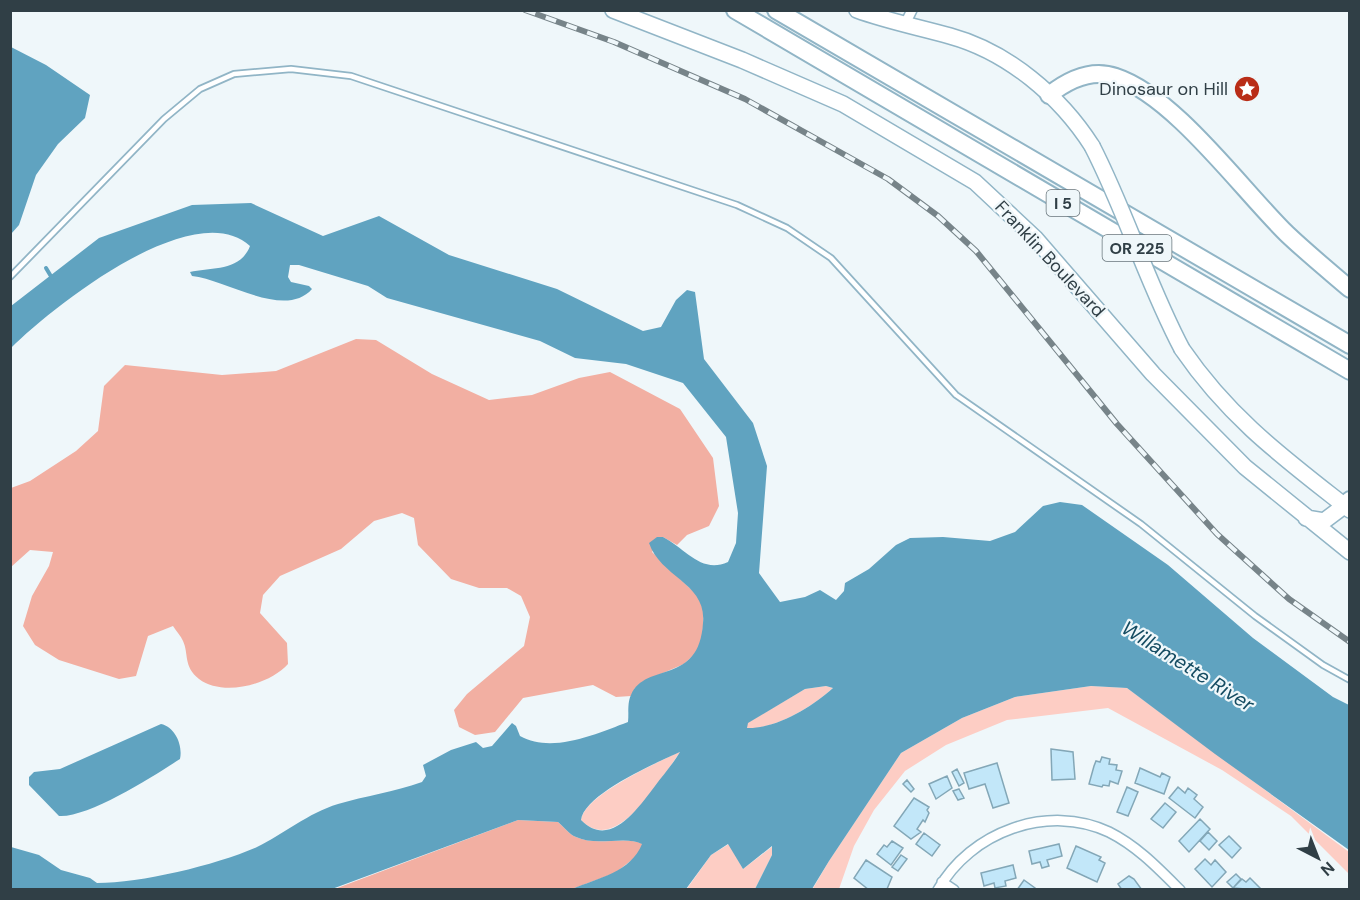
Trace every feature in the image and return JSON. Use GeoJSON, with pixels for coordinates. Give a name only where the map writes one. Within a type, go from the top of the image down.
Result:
{"type":"FeatureCollection","features":[{"type":"Feature","properties":{"kind":"highway","name":"I 5"},"geometry":{"type":"LineString","coordinates":[[735,10],[1350,371]]}},
{"type":"Feature","properties":{"kind":"highway","name":"I 5"},"geometry":{"type":"LineString","coordinates":[[776,10],[1350,345]]}},
{"type":"Feature","properties":{"kind":"highway"},"geometry":{"type":"LineString","coordinates":[[1049,95],[1066,81],[1088,75],[1115,76],[1141,89],[1166,107],[1288,235],[1350,288]]}},
{"type":"Feature","properties":{"kind":"main road","name":"Franklin Boulevard"},"geometry":{"type":"LineString","coordinates":[[613,10],[742,60],[843,104],[975,182],[1035,238],[1170,391],[1245,467],[1350,552]]}},
{"type":"Feature","properties":{"kind":"main road","name":"OR 225"},"geometry":{"type":"LineString","coordinates":[[857,10],[904,26],[952,36],[986,51],[1022,71],[1076,121],[1109,179],[1165,318],[1182,349],[1223,403],[1268,446],[1348,505]]}},
{"type":"Feature","properties":{"kind":"main road"},"geometry":{"type":"LineString","coordinates":[[1306,518],[1324,520],[1331,518],[1348,505]]}},
{"type":"Feature","properties":{"kind":"street"},"geometry":{"type":"LineString","coordinates":[[904,26],[912,10]]}},
{"type":"Feature","properties":{"kind":"street"},"geometry":{"type":"LineString","coordinates":[[954,890],[940,886],[960,858],[987,838],[1016,826],[1048,821],[1080,823],[1107,831],[1134,846],[1180,890]]}},
{"type":"Feature","properties":{"kind":"lane"},"geometry":{"type":"LineString","coordinates":[[10,277],[164,119],[200,89],[234,74],[291,69],[351,76],[737,205],[787,228],[831,258],[956,395],[1142,524],[1255,616],[1323,665],[1350,680]]}},
{"type":"Feature","properties":{"kind":"shaded area"},"geometry":{"type":"Polygon","coordinates":[[[356,339],[376,340],[432,374],[489,400],[532,395],[579,378],[610,372],[680,409],[713,458],[719,506],[709,526],[687,535],[677,545],[663,537],[652,552],[699,597],[704,610],[702,642],[698,651],[684,664],[649,679],[635,688],[631,696],[616,697],[593,685],[523,698],[495,732],[475,735],[459,727],[454,710],[467,694],[524,646],[530,617],[521,596],[507,588],[479,588],[451,579],[418,545],[414,518],[402,513],[374,521],[341,549],[280,576],[263,595],[260,613],[287,643],[288,664],[258,683],[233,688],[220,687],[199,679],[188,665],[185,646],[173,626],[148,636],[136,676],[119,679],[59,660],[35,645],[23,626],[32,596],[49,566],[53,552],[30,550],[11,567],[11,488],[30,481],[76,451],[98,431],[104,386],[125,365],[222,375],[276,371],[356,339]]]}},
{"type":"Feature","properties":{"kind":"shaded area"},"geometry":{"type":"Polygon","coordinates":[[[826,686],[833,688],[793,716],[770,725],[746,729],[747,723],[805,689],[826,686]]]}},
{"type":"Feature","properties":{"kind":"shaded area"},"geometry":{"type":"Polygon","coordinates":[[[1091,686],[1127,688],[1349,852],[1349,874],[1291,816],[1222,770],[1108,708],[1007,720],[946,745],[905,771],[874,810],[854,846],[839,889],[812,890],[901,753],[962,718],[1015,697],[1091,686]]]}},
{"type":"Feature","properties":{"kind":"shaded area"},"geometry":{"type":"Polygon","coordinates":[[[681,751],[651,794],[623,821],[609,829],[595,829],[581,820],[585,810],[608,790],[681,751]]]}},
{"type":"Feature","properties":{"kind":"shaded area"},"geometry":{"type":"Polygon","coordinates":[[[518,820],[558,822],[571,834],[584,840],[628,841],[643,844],[637,856],[615,873],[572,889],[332,890],[518,820]]]}},
{"type":"Feature","properties":{"kind":"shaded area"},"geometry":{"type":"Polygon","coordinates":[[[729,844],[743,869],[773,846],[772,855],[755,889],[686,890],[711,855],[729,844]]]}},
{"type":"Feature","properties":{"kind":"water"},"geometry":{"type":"Polygon","coordinates":[[[11,47],[46,65],[90,95],[85,118],[58,144],[36,175],[19,225],[11,234],[11,47]]]}},
{"type":"Feature","properties":{"kind":"water","name":"Willamette River"},"geometry":{"type":"Polygon","coordinates":[[[251,203],[323,236],[379,216],[449,255],[557,289],[643,331],[661,327],[676,300],[687,290],[695,292],[704,359],[753,423],[767,466],[759,573],[780,602],[805,597],[820,590],[836,600],[844,591],[845,583],[869,569],[896,545],[910,538],[943,537],[990,541],[1015,532],[1043,506],[1060,502],[1082,505],[1168,565],[1253,638],[1333,697],[1349,705],[1349,850],[1127,688],[1091,686],[1015,697],[962,718],[901,753],[812,889],[755,889],[772,855],[772,846],[743,869],[728,844],[711,855],[686,889],[572,889],[622,868],[637,854],[642,844],[627,841],[584,840],[571,834],[558,822],[518,820],[332,889],[11,889],[11,847],[39,855],[61,870],[90,878],[97,883],[135,880],[178,872],[257,847],[327,808],[422,782],[426,776],[423,765],[451,750],[476,742],[483,748],[492,746],[512,723],[516,726],[520,736],[533,741],[560,743],[602,732],[628,722],[630,698],[638,685],[648,678],[682,665],[692,656],[699,643],[703,623],[698,599],[691,589],[663,565],[649,543],[657,537],[663,537],[702,563],[718,565],[728,562],[736,543],[738,513],[726,437],[683,383],[626,364],[575,358],[540,341],[387,298],[368,286],[299,265],[290,265],[288,277],[291,282],[309,286],[312,289],[300,297],[286,300],[254,295],[192,276],[190,272],[224,267],[239,260],[245,254],[250,246],[225,234],[195,234],[160,245],[124,262],[57,308],[11,348],[11,306],[99,238],[192,205],[251,203]],[[826,686],[805,689],[748,723],[747,728],[770,725],[793,716],[833,688],[826,686]],[[680,752],[640,771],[608,790],[585,810],[581,820],[592,828],[602,830],[613,828],[623,822],[640,805],[680,752]]]}},
{"type":"Feature","properties":{"kind":"water"},"geometry":{"type":"Polygon","coordinates":[[[161,724],[177,737],[180,759],[103,803],[71,815],[59,816],[29,785],[29,777],[34,772],[60,769],[161,724]]]}},
{"type":"Feature","properties":{"kind":"building"},"geometry":{"type":"Polygon","coordinates":[[[1051,749],[1073,752],[1075,779],[1052,780],[1051,749]]]}},
{"type":"Feature","properties":{"kind":"building"},"geometry":{"type":"Polygon","coordinates":[[[1102,757],[1110,759],[1109,764],[1117,765],[1116,770],[1122,771],[1118,784],[1110,781],[1109,786],[1103,785],[1102,787],[1089,784],[1096,761],[1100,762],[1102,757]]]}},
{"type":"Feature","properties":{"kind":"building"},"geometry":{"type":"Polygon","coordinates":[[[997,763],[1009,803],[993,808],[985,784],[969,789],[964,773],[997,763]]]}},
{"type":"Feature","properties":{"kind":"building"},"geometry":{"type":"Polygon","coordinates":[[[1140,768],[1160,777],[1162,773],[1170,777],[1164,794],[1135,783],[1140,768]]]}},
{"type":"Feature","properties":{"kind":"building"},"geometry":{"type":"Polygon","coordinates":[[[957,769],[964,783],[959,786],[952,772],[957,769]]]}},
{"type":"Feature","properties":{"kind":"building"},"geometry":{"type":"Polygon","coordinates":[[[947,776],[952,788],[936,799],[929,784],[947,776]]]}},
{"type":"Feature","properties":{"kind":"building"},"geometry":{"type":"Polygon","coordinates":[[[907,780],[914,789],[911,792],[903,784],[907,780]]]}},
{"type":"Feature","properties":{"kind":"building"},"geometry":{"type":"Polygon","coordinates":[[[1127,787],[1138,792],[1128,816],[1117,812],[1127,787]]]}},
{"type":"Feature","properties":{"kind":"building"},"geometry":{"type":"Polygon","coordinates":[[[1178,787],[1185,793],[1188,788],[1197,795],[1194,799],[1203,807],[1195,818],[1169,798],[1178,787]]]}},
{"type":"Feature","properties":{"kind":"building"},"geometry":{"type":"Polygon","coordinates":[[[959,789],[964,798],[958,800],[953,791],[959,789]]]}},
{"type":"Feature","properties":{"kind":"building"},"geometry":{"type":"Polygon","coordinates":[[[914,798],[929,807],[927,810],[929,813],[925,822],[923,820],[917,829],[921,832],[911,839],[894,826],[914,798]]]}},
{"type":"Feature","properties":{"kind":"building"},"geometry":{"type":"Polygon","coordinates":[[[1165,803],[1176,812],[1163,828],[1151,819],[1165,803]]]}},
{"type":"Feature","properties":{"kind":"building"},"geometry":{"type":"Polygon","coordinates":[[[1200,819],[1210,829],[1189,852],[1179,841],[1200,819]]]}},
{"type":"Feature","properties":{"kind":"building"},"geometry":{"type":"Polygon","coordinates":[[[1208,832],[1217,841],[1209,850],[1200,841],[1208,832]]]}},
{"type":"Feature","properties":{"kind":"building"},"geometry":{"type":"Polygon","coordinates":[[[924,833],[940,845],[932,856],[916,844],[924,833]]]}},
{"type":"Feature","properties":{"kind":"building"},"geometry":{"type":"Polygon","coordinates":[[[1229,836],[1241,848],[1232,858],[1219,845],[1229,836]]]}},
{"type":"Feature","properties":{"kind":"building"},"geometry":{"type":"Polygon","coordinates":[[[892,841],[903,848],[891,865],[877,854],[884,845],[887,847],[892,841]]]}},
{"type":"Feature","properties":{"kind":"building"},"geometry":{"type":"Polygon","coordinates":[[[1059,844],[1062,856],[1047,860],[1049,866],[1042,868],[1040,862],[1032,864],[1029,851],[1059,844]]]}},
{"type":"Feature","properties":{"kind":"building"},"geometry":{"type":"Polygon","coordinates":[[[1076,846],[1101,857],[1099,860],[1105,863],[1097,882],[1067,868],[1076,846]]]}},
{"type":"Feature","properties":{"kind":"building"},"geometry":{"type":"Polygon","coordinates":[[[901,855],[907,859],[898,871],[892,867],[901,855]]]}},
{"type":"Feature","properties":{"kind":"building"},"geometry":{"type":"Polygon","coordinates":[[[1205,859],[1211,865],[1215,860],[1226,872],[1212,887],[1195,869],[1205,859]]]}},
{"type":"Feature","properties":{"kind":"building"},"geometry":{"type":"Polygon","coordinates":[[[866,860],[892,877],[887,889],[869,890],[854,878],[866,860]]]}},
{"type":"Feature","properties":{"kind":"building"},"geometry":{"type":"Polygon","coordinates":[[[1013,865],[1016,878],[1005,881],[1006,886],[995,888],[994,883],[984,886],[981,873],[1013,865]]]}},
{"type":"Feature","properties":{"kind":"building"},"geometry":{"type":"Polygon","coordinates":[[[1236,874],[1241,879],[1233,888],[1227,882],[1236,874]]]}},
{"type":"Feature","properties":{"kind":"building"},"geometry":{"type":"Polygon","coordinates":[[[1129,876],[1142,890],[1122,890],[1118,884],[1129,876]]]}},
{"type":"Feature","properties":{"kind":"building"},"geometry":{"type":"Polygon","coordinates":[[[1250,878],[1260,888],[1258,890],[1233,888],[1242,879],[1246,882],[1250,878]]]}},
{"type":"Feature","properties":{"kind":"building"},"geometry":{"type":"Polygon","coordinates":[[[1024,880],[1035,888],[1034,890],[1017,890],[1024,880]]]}},
{"type":"Feature","properties":{"kind":"waterway"},"geometry":{"type":"LineString","coordinates":[[46,268],[52,278]]}},
{"type":"Feature","properties":{"kind":"railway"},"geometry":{"type":"LineString","coordinates":[[525,10],[614,42],[745,99],[888,179],[938,216],[976,251],[1117,424],[1217,534],[1289,599],[1350,642]]}},
{"type":"Feature","properties":{"kind":"place","name":"Dinosaur on Hill"},"geometry":{"type":"Point","coordinates":[1247,89]}}]}
